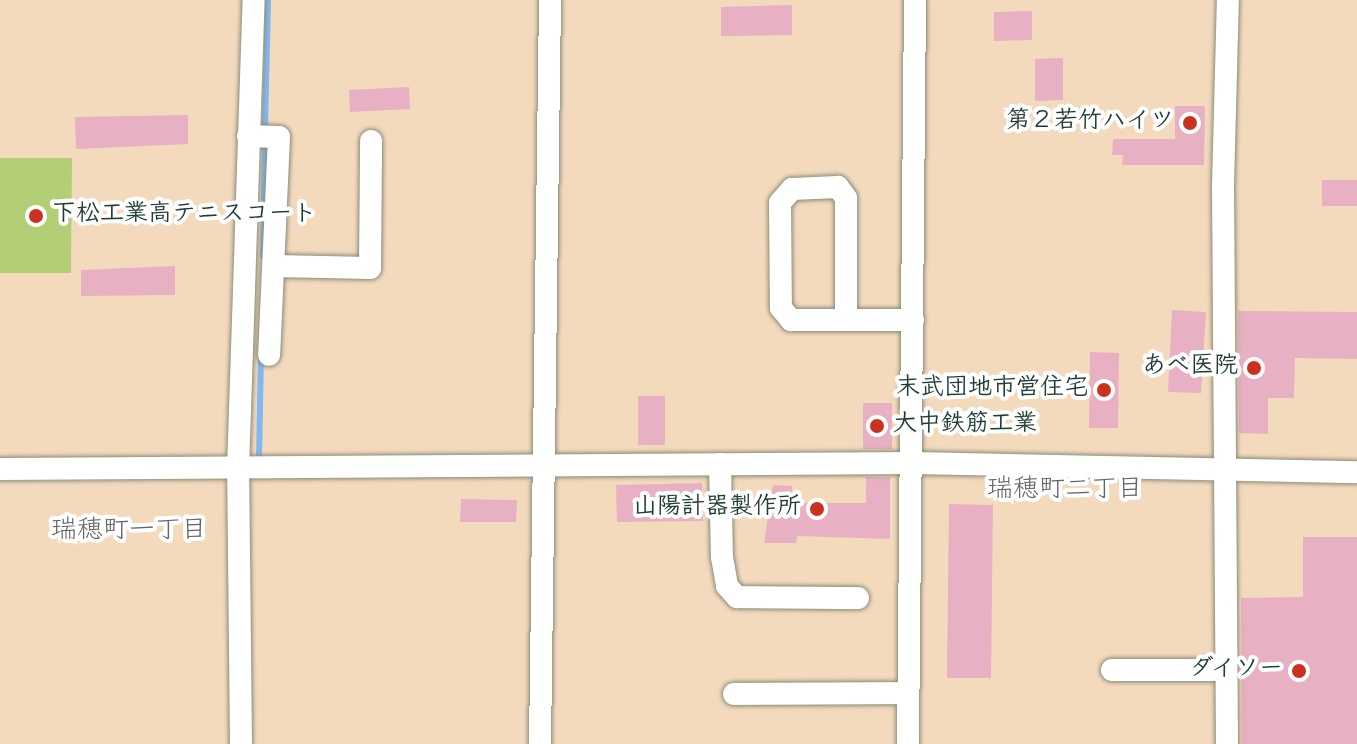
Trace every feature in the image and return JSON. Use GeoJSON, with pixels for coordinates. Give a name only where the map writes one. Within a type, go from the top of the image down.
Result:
{"type":"FeatureCollection","features":[{"type":"Feature","properties":{"kind":"street"},"geometry":{"type":"LineString","coordinates":[[241,744],[238,470],[254,0]]}},
{"type":"Feature","properties":{"kind":"street"},"geometry":{"type":"LineString","coordinates":[[540,744],[550,0]]}},
{"type":"Feature","properties":{"kind":"street"},"geometry":{"type":"LineString","coordinates":[[908,744],[914,463],[915,0]]}},
{"type":"Feature","properties":{"kind":"street"},"geometry":{"type":"LineString","coordinates":[[1227,744],[1228,0]]}},
{"type":"Feature","properties":{"kind":"street"},"geometry":{"type":"LineString","coordinates":[[248,136],[279,137],[269,355]]}},
{"type":"Feature","properties":{"kind":"street"},"geometry":{"type":"LineString","coordinates":[[274,266],[370,268],[371,141]]}},
{"type":"Feature","properties":{"kind":"street"},"geometry":{"type":"LineString","coordinates":[[846,320],[846,198],[838,187],[792,189],[780,203],[781,308],[791,320],[846,320],[913,320]]}},
{"type":"Feature","properties":{"kind":"street"},"geometry":{"type":"LineString","coordinates":[[0,469],[238,470],[914,463],[1226,474],[1357,472]]}},
{"type":"Feature","properties":{"kind":"street"},"geometry":{"type":"LineString","coordinates":[[720,464],[722,557],[727,586],[737,597],[858,598]]}},
{"type":"Feature","properties":{"kind":"street"},"geometry":{"type":"LineString","coordinates":[[1112,670],[1226,670]]}},
{"type":"Feature","properties":{"kind":"street"},"geometry":{"type":"LineString","coordinates":[[734,694],[908,693]]}},
{"type":"Feature","properties":{"kind":"green space","name":"下松工業高テニスコート"},"geometry":{"type":"Polygon","coordinates":[[[0,158],[72,158],[71,273],[0,273],[0,158]]]}},
{"type":"Feature","properties":{"kind":"building"},"geometry":{"type":"Polygon","coordinates":[[[792,5],[792,35],[721,36],[721,7],[792,5]]]}},
{"type":"Feature","properties":{"kind":"building"},"geometry":{"type":"Polygon","coordinates":[[[1032,11],[1032,40],[994,41],[994,12],[1032,11]]]}},
{"type":"Feature","properties":{"kind":"building"},"geometry":{"type":"Polygon","coordinates":[[[1063,58],[1063,100],[1035,101],[1035,59],[1063,58]]]}},
{"type":"Feature","properties":{"kind":"building"},"geometry":{"type":"Polygon","coordinates":[[[409,87],[410,109],[350,112],[349,90],[409,87]]]}},
{"type":"Feature","properties":{"kind":"building","name":"第２若竹ハイツ"},"geometry":{"type":"Polygon","coordinates":[[[1175,106],[1205,106],[1204,165],[1122,165],[1123,155],[1112,155],[1113,139],[1175,139],[1175,106]]]}},
{"type":"Feature","properties":{"kind":"building"},"geometry":{"type":"Polygon","coordinates":[[[188,115],[188,144],[76,149],[75,117],[188,115]]]}},
{"type":"Feature","properties":{"kind":"building"},"geometry":{"type":"Polygon","coordinates":[[[1322,180],[1357,180],[1357,206],[1322,206],[1322,180]]]}},
{"type":"Feature","properties":{"kind":"building"},"geometry":{"type":"Polygon","coordinates":[[[175,266],[175,295],[81,296],[81,270],[175,266]]]}},
{"type":"Feature","properties":{"kind":"building"},"geometry":{"type":"Polygon","coordinates":[[[1172,310],[1206,312],[1201,393],[1168,392],[1172,310]]]}},
{"type":"Feature","properties":{"kind":"building","name":"あべ医院"},"geometry":{"type":"Polygon","coordinates":[[[1238,311],[1357,312],[1357,359],[1295,358],[1294,398],[1268,398],[1268,434],[1239,433],[1238,311]]]}},
{"type":"Feature","properties":{"kind":"building","name":"末武団地市営住宅"},"geometry":{"type":"Polygon","coordinates":[[[1090,352],[1119,353],[1118,428],[1089,428],[1090,352]]]}},
{"type":"Feature","properties":{"kind":"building"},"geometry":{"type":"Polygon","coordinates":[[[638,396],[665,396],[665,445],[638,445],[638,396]]]}},
{"type":"Feature","properties":{"kind":"building","name":"大中鉄筋工業"},"geometry":{"type":"Polygon","coordinates":[[[863,403],[892,403],[892,449],[863,449],[863,403]]]}},
{"type":"Feature","properties":{"kind":"building","name":"山陽計器製作所"},"geometry":{"type":"Polygon","coordinates":[[[866,477],[890,477],[890,539],[797,536],[796,543],[764,543],[773,485],[792,486],[792,503],[866,503],[866,477]]]}},
{"type":"Feature","properties":{"kind":"building"},"geometry":{"type":"Polygon","coordinates":[[[702,483],[703,521],[617,522],[616,485],[702,483]]]}},
{"type":"Feature","properties":{"kind":"building"},"geometry":{"type":"Polygon","coordinates":[[[461,499],[517,500],[516,522],[460,522],[461,499]]]}},
{"type":"Feature","properties":{"kind":"building"},"geometry":{"type":"Polygon","coordinates":[[[949,504],[993,505],[991,678],[947,678],[949,504]]]}},
{"type":"Feature","properties":{"kind":"building","name":"ダイソー"},"geometry":{"type":"Polygon","coordinates":[[[1303,537],[1357,537],[1357,744],[1242,744],[1241,598],[1303,597],[1303,537]]]}},
{"type":"Feature","properties":{"kind":"waterway"},"geometry":{"type":"LineString","coordinates":[[265,132],[268,0]]}},
{"type":"Feature","properties":{"kind":"waterway"},"geometry":{"type":"LineString","coordinates":[[263,256],[265,143]]}},
{"type":"Feature","properties":{"kind":"waterway"},"geometry":{"type":"LineString","coordinates":[[259,459],[261,355]]}},
{"type":"Feature","properties":{"kind":"place","name":"第２若竹ハイツ"},"geometry":{"type":"Point","coordinates":[1190,123]}},
{"type":"Feature","properties":{"kind":"place","name":"下松工業高テニスコート"},"geometry":{"type":"Point","coordinates":[36,216]}},
{"type":"Feature","properties":{"kind":"place","name":"あべ医院"},"geometry":{"type":"Point","coordinates":[1254,368]}},
{"type":"Feature","properties":{"kind":"place","name":"末武団地市営住宅"},"geometry":{"type":"Point","coordinates":[1104,390]}},
{"type":"Feature","properties":{"kind":"place","name":"大中鉄筋工業"},"geometry":{"type":"Point","coordinates":[877,426]}},
{"type":"Feature","properties":{"kind":"place","name":"山陽計器製作所"},"geometry":{"type":"Point","coordinates":[817,509]}},
{"type":"Feature","properties":{"kind":"place","name":"ダイソー"},"geometry":{"type":"Point","coordinates":[1299,671]}},
{"type":"Feature","properties":{"kind":"district","name":"瑞穂町二丁目"},"geometry":{"type":"Point","coordinates":[1065,492]}},
{"type":"Feature","properties":{"kind":"district","name":"瑞穂町一丁目"},"geometry":{"type":"Point","coordinates":[129,533]}}]}
